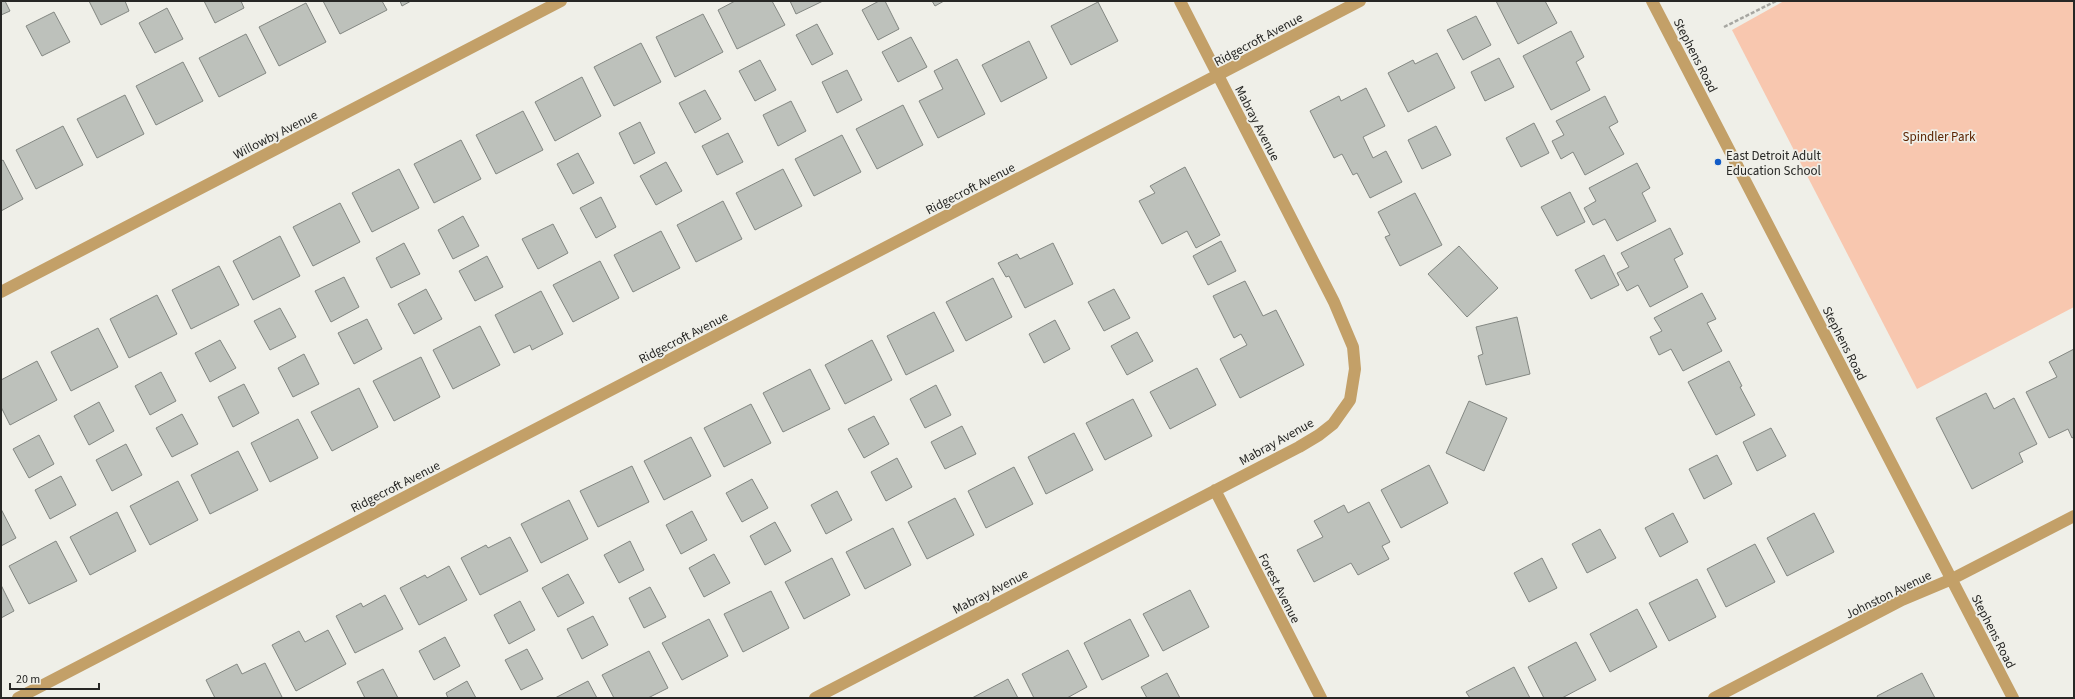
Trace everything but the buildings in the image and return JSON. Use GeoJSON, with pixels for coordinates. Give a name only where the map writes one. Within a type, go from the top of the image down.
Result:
{"type":"FeatureCollection","features":[{"type":"Feature","properties":{"kind":"street","name":"Willowby Avenue"},"geometry":{"type":"LineString","coordinates":[[1,292],[561,1]]}},
{"type":"Feature","properties":{"kind":"street","name":"Mabray Avenue"},"geometry":{"type":"LineString","coordinates":[[815,698],[1299,447],[1319,435],[1333,424],[1350,400],[1355,369],[1353,347],[1334,302],[1180,1]]}},
{"type":"Feature","properties":{"kind":"street","name":"Ridgecroft Avenue"},"geometry":{"type":"LineString","coordinates":[[18,698],[1360,1]]}},
{"type":"Feature","properties":{"kind":"street","name":"Stephens Road"},"geometry":{"type":"LineString","coordinates":[[1652,1],[2013,698]]}},
{"type":"Feature","properties":{"kind":"street","name":"Forest Avenue"},"geometry":{"type":"LineString","coordinates":[[1215,490],[1321,698]]}},
{"type":"Feature","properties":{"kind":"street","name":"Johnston Avenue"},"geometry":{"type":"LineString","coordinates":[[1714,698],[1902,600],[1952,579],[2074,516]]}},
{"type":"Feature","properties":{"kind":"path"},"geometry":{"type":"LineString","coordinates":[[1724,28],[1776,1]]}},
{"type":"Feature","properties":{"kind":"green space","name":"Spindler Park"},"geometry":{"type":"Polygon","coordinates":[[[1784,1],[2074,1],[2074,307],[1917,389],[1732,30],[1784,1]]]}},
{"type":"Feature","properties":{"kind":"place","name":"East Detroit Adult Education School"},"geometry":{"type":"Point","coordinates":[1718,162]}}]}
